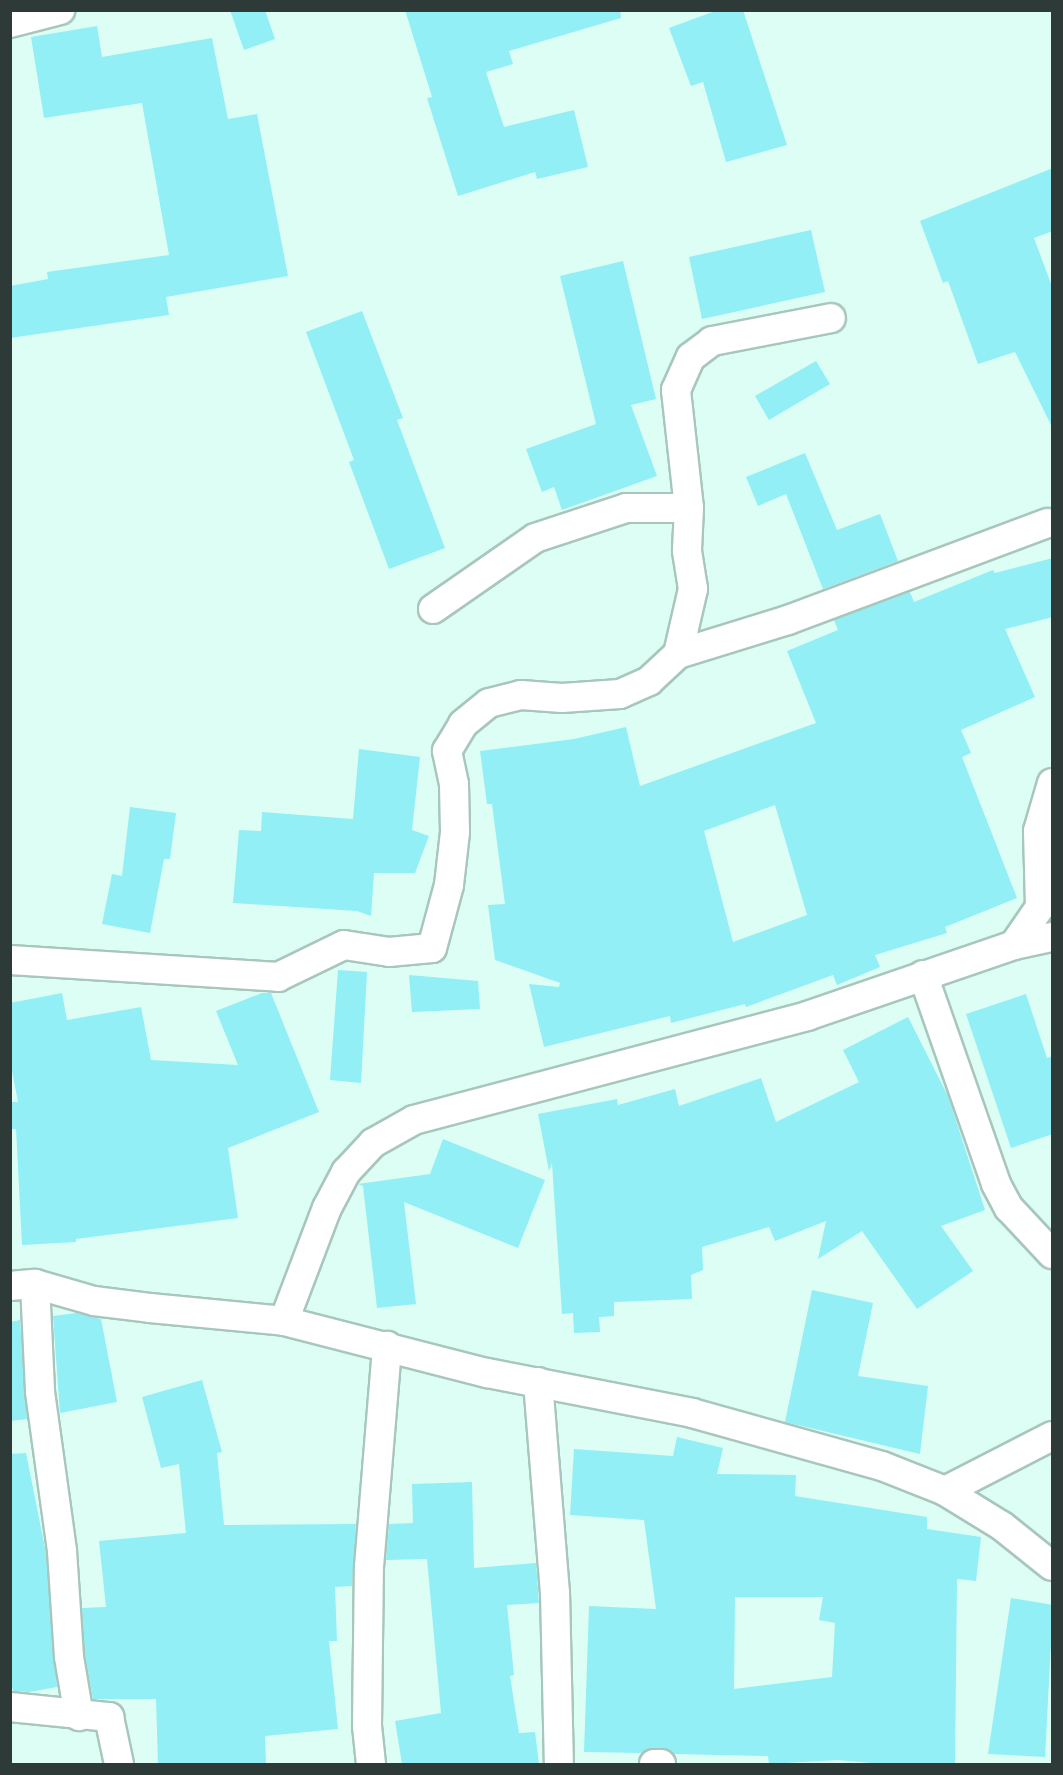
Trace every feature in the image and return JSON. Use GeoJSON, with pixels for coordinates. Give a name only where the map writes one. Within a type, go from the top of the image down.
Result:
{"type":"FeatureCollection","features":[{"type":"Feature","properties":{"kind":"street"},"geometry":{"type":"LineString","coordinates":[[10,23],[60,10]]}},
{"type":"Feature","properties":{"kind":"street"},"geometry":{"type":"LineString","coordinates":[[678,654],[693,589],[687,550],[689,508],[676,390],[691,357],[712,341],[831,318]]}},
{"type":"Feature","properties":{"kind":"street"},"geometry":{"type":"LineString","coordinates":[[433,609],[535,538],[626,508],[689,508]]}},
{"type":"Feature","properties":{"kind":"street"},"geometry":{"type":"LineString","coordinates":[[10,960],[278,977],[344,945],[389,952],[432,948],[449,885],[454,832],[454,784],[447,751],[463,724],[489,703],[521,694],[562,698],[620,694],[649,681],[678,654],[788,620],[1047,523]]}},
{"type":"Feature","properties":{"kind":"street"},"geometry":{"type":"LineString","coordinates":[[1014,945],[1040,907],[1038,831],[1053,783]]}},
{"type":"Feature","properties":{"kind":"street"},"geometry":{"type":"LineString","coordinates":[[284,1321],[327,1208],[346,1172],[373,1143],[414,1120],[807,1016],[1014,945],[1053,937]]}},
{"type":"Feature","properties":{"kind":"street"},"geometry":{"type":"LineString","coordinates":[[923,975],[996,1184],[1009,1208],[1053,1254]]}},
{"type":"Feature","properties":{"kind":"street"},"geometry":{"type":"LineString","coordinates":[[79,1716],[69,1658],[62,1551],[23,1285],[94,1301],[284,1321],[488,1373],[692,1413],[882,1466],[945,1491],[1002,1526],[1053,1566]]}},
{"type":"Feature","properties":{"kind":"street"},"geometry":{"type":"LineString","coordinates":[[371,1764],[367,1725],[369,1567],[387,1346]]}},
{"type":"Feature","properties":{"kind":"street"},"geometry":{"type":"LineString","coordinates":[[538,1382],[555,1592],[559,1764]]}},
{"type":"Feature","properties":{"kind":"street"},"geometry":{"type":"LineString","coordinates":[[945,1491],[1053,1436]]}},
{"type":"Feature","properties":{"kind":"street"},"geometry":{"type":"LineString","coordinates":[[10,1707],[79,1716],[109,1717],[119,1764]]}},
{"type":"Feature","properties":{"kind":"street"},"geometry":{"type":"LineString","coordinates":[[654,1764],[661,1764]]}},
{"type":"Feature","properties":{"kind":"building"},"geometry":{"type":"Polygon","coordinates":[[[230,10],[265,10],[275,39],[244,50],[230,10]]]}},
{"type":"Feature","properties":{"kind":"building"},"geometry":{"type":"Polygon","coordinates":[[[405,10],[620,10],[621,18],[509,51],[513,64],[486,72],[504,127],[574,110],[588,167],[537,179],[535,172],[458,196],[427,98],[432,97],[405,10]]]}},
{"type":"Feature","properties":{"kind":"building"},"geometry":{"type":"Polygon","coordinates":[[[718,10],[743,10],[787,145],[726,162],[703,82],[691,86],[669,28],[718,10]]]}},
{"type":"Feature","properties":{"kind":"building"},"geometry":{"type":"Polygon","coordinates":[[[97,26],[102,57],[212,38],[228,119],[257,114],[288,276],[166,297],[169,315],[10,338],[10,286],[48,279],[47,272],[169,255],[142,103],[44,118],[31,37],[97,26]]]}},
{"type":"Feature","properties":{"kind":"building"},"geometry":{"type":"Polygon","coordinates":[[[1053,168],[1053,231],[1034,238],[1053,289],[1053,429],[1015,352],[978,364],[948,281],[943,283],[920,221],[1053,168]]]}},
{"type":"Feature","properties":{"kind":"building"},"geometry":{"type":"Polygon","coordinates":[[[811,230],[825,292],[702,319],[689,257],[811,230]]]}},
{"type":"Feature","properties":{"kind":"building"},"geometry":{"type":"Polygon","coordinates":[[[623,261],[656,399],[631,405],[657,476],[562,510],[554,487],[542,492],[526,449],[596,424],[560,276],[623,261]]]}},
{"type":"Feature","properties":{"kind":"building"},"geometry":{"type":"Polygon","coordinates":[[[362,311],[403,418],[397,420],[445,548],[389,569],[349,462],[354,460],[306,332],[362,311]]]}},
{"type":"Feature","properties":{"kind":"building"},"geometry":{"type":"Polygon","coordinates":[[[816,361],[830,384],[769,420],[755,396],[816,361]]]}},
{"type":"Feature","properties":{"kind":"building"},"geometry":{"type":"Polygon","coordinates":[[[805,453],[837,530],[880,514],[898,561],[823,589],[786,494],[758,506],[746,477],[805,453]]]}},
{"type":"Feature","properties":{"kind":"building"},"geometry":{"type":"Polygon","coordinates":[[[1053,558],[1053,617],[1005,629],[1035,697],[961,730],[971,753],[962,757],[1017,898],[945,927],[947,933],[875,955],[880,967],[837,985],[833,975],[746,1007],[745,1004],[671,1023],[670,1016],[544,1047],[529,984],[559,987],[560,983],[495,960],[488,905],[505,904],[492,804],[487,804],[480,751],[574,739],[626,727],[640,786],[816,723],[787,651],[838,630],[834,620],[910,592],[914,602],[993,570],[995,573],[1053,558]],[[775,805],[704,831],[733,942],[807,915],[775,805]]]}},
{"type":"Feature","properties":{"kind":"building"},"geometry":{"type":"Polygon","coordinates":[[[359,749],[420,757],[412,830],[429,836],[415,873],[374,873],[371,916],[357,911],[233,903],[239,830],[261,831],[262,812],[353,819],[359,749]]]}},
{"type":"Feature","properties":{"kind":"building"},"geometry":{"type":"Polygon","coordinates":[[[130,807],[176,813],[170,859],[164,859],[150,933],[102,924],[112,874],[122,876],[130,807]]]}},
{"type":"Feature","properties":{"kind":"building"},"geometry":{"type":"Polygon","coordinates":[[[338,970],[367,972],[361,1083],[330,1080],[338,970]]]}},
{"type":"Feature","properties":{"kind":"building"},"geometry":{"type":"Polygon","coordinates":[[[409,975],[478,981],[480,1009],[412,1012],[409,975]]]}},
{"type":"Feature","properties":{"kind":"building"},"geometry":{"type":"Polygon","coordinates":[[[62,993],[67,1020],[141,1007],[151,1060],[238,1065],[216,1011],[262,993],[271,993],[319,1112],[228,1148],[238,1218],[76,1239],[76,1242],[22,1245],[16,1129],[10,1129],[10,1102],[18,1102],[10,1060],[10,1003],[62,993]]]}},
{"type":"Feature","properties":{"kind":"building"},"geometry":{"type":"Polygon","coordinates":[[[1026,994],[1047,1058],[1053,1056],[1053,1134],[1011,1148],[966,1014],[1026,994]]]}},
{"type":"Feature","properties":{"kind":"building"},"geometry":{"type":"Polygon","coordinates":[[[908,1017],[948,1096],[985,1210],[941,1226],[973,1271],[917,1309],[862,1231],[818,1259],[826,1221],[775,1241],[769,1227],[702,1247],[703,1270],[691,1275],[692,1299],[614,1302],[614,1316],[599,1317],[600,1332],[574,1333],[573,1313],[562,1314],[552,1163],[549,1171],[538,1114],[617,1099],[618,1105],[675,1089],[679,1106],[761,1078],[776,1122],[859,1082],[843,1050],[908,1017]]]}},
{"type":"Feature","properties":{"kind":"building"},"geometry":{"type":"Polygon","coordinates":[[[443,1139],[545,1180],[518,1248],[404,1202],[416,1304],[377,1308],[363,1186],[358,1184],[430,1174],[443,1139]]]}},
{"type":"Feature","properties":{"kind":"building"},"geometry":{"type":"Polygon","coordinates":[[[812,1290],[873,1303],[858,1376],[928,1386],[920,1454],[785,1422],[812,1290]]]}},
{"type":"Feature","properties":{"kind":"building"},"geometry":{"type":"Polygon","coordinates":[[[77,1313],[101,1319],[117,1402],[60,1413],[53,1316],[77,1313]]]}},
{"type":"Feature","properties":{"kind":"building"},"geometry":{"type":"Polygon","coordinates":[[[20,1320],[27,1419],[10,1421],[10,1322],[20,1320]]]}},
{"type":"Feature","properties":{"kind":"building"},"geometry":{"type":"Polygon","coordinates":[[[202,1380],[222,1452],[217,1453],[224,1525],[356,1524],[352,1586],[335,1587],[337,1641],[329,1641],[338,1729],[265,1736],[266,1764],[158,1764],[156,1699],[93,1699],[85,1655],[82,1608],[106,1607],[99,1541],[186,1533],[179,1464],[161,1468],[142,1397],[202,1380]]]}},
{"type":"Feature","properties":{"kind":"building"},"geometry":{"type":"Polygon","coordinates":[[[677,1437],[723,1448],[717,1474],[796,1475],[795,1496],[927,1517],[927,1529],[981,1537],[976,1581],[957,1579],[955,1764],[883,1764],[838,1760],[769,1764],[768,1756],[674,1754],[661,1748],[643,1753],[584,1752],[589,1606],[656,1609],[644,1520],[570,1515],[574,1449],[673,1456],[677,1437]],[[735,1597],[734,1689],[832,1677],[835,1623],[819,1620],[823,1597],[735,1597]]]}},
{"type":"Feature","properties":{"kind":"building"},"geometry":{"type":"Polygon","coordinates":[[[26,1453],[46,1553],[57,1687],[29,1692],[13,1691],[10,1676],[10,1454],[26,1453]]]}},
{"type":"Feature","properties":{"kind":"building"},"geometry":{"type":"Polygon","coordinates":[[[472,1482],[474,1568],[536,1563],[539,1603],[507,1605],[514,1675],[510,1676],[519,1733],[535,1732],[539,1764],[402,1764],[395,1721],[441,1713],[427,1559],[386,1560],[389,1524],[413,1523],[412,1484],[472,1482]]]}},
{"type":"Feature","properties":{"kind":"building"},"geometry":{"type":"Polygon","coordinates":[[[1011,1598],[1053,1605],[1045,1757],[988,1754],[1011,1598]]]}}]}
